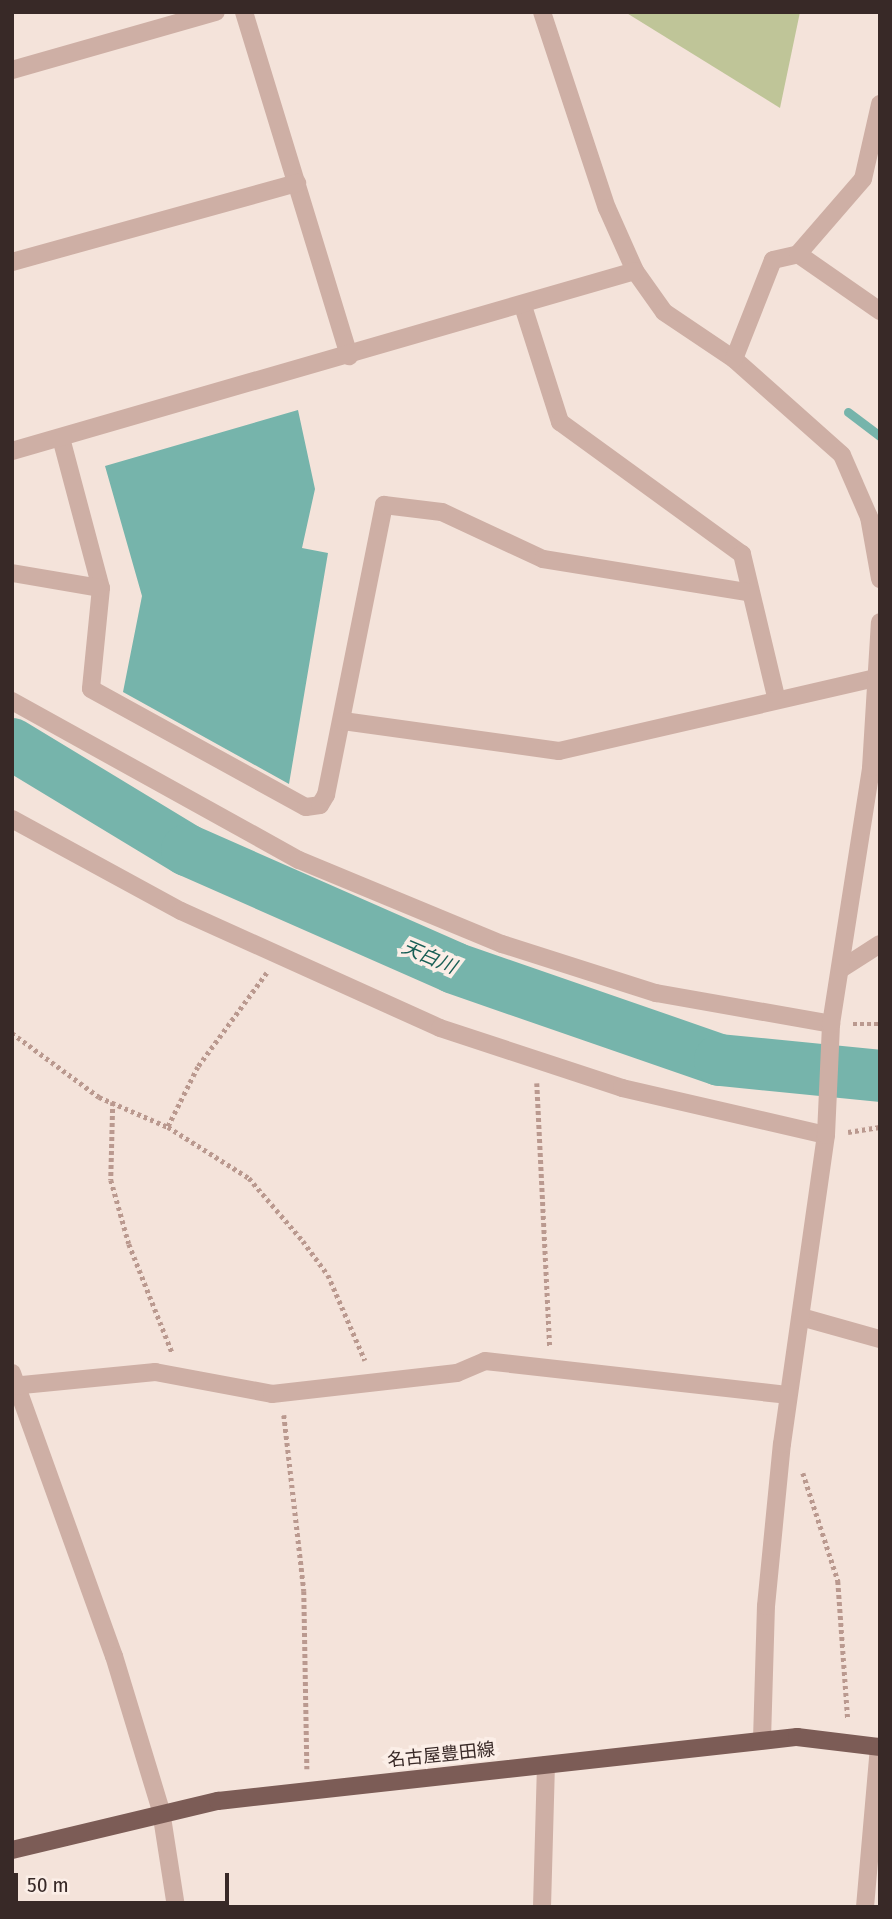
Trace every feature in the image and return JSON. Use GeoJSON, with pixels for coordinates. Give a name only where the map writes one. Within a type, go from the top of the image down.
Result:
{"type":"FeatureCollection","features":[{"type":"Feature","properties":{"kind":"main road","name":"名古屋豊田線"},"geometry":{"type":"LineString","coordinates":[[12,1850],[161,1811],[309,1791],[762,1740],[879,1747]]}},
{"type":"Feature","properties":{"kind":"street"},"geometry":{"type":"LineString","coordinates":[[12,70],[216,12]]}},
{"type":"Feature","properties":{"kind":"street"},"geometry":{"type":"LineString","coordinates":[[244,12],[349,356]]}},
{"type":"Feature","properties":{"kind":"street"},"geometry":{"type":"LineString","coordinates":[[541,12],[607,208],[635,271],[664,312],[734,359],[842,455],[869,517],[880,579]]}},
{"type":"Feature","properties":{"kind":"street"},"geometry":{"type":"LineString","coordinates":[[734,359],[773,260],[798,254],[863,179],[880,104]]}},
{"type":"Feature","properties":{"kind":"street"},"geometry":{"type":"LineString","coordinates":[[12,262],[297,183]]}},
{"type":"Feature","properties":{"kind":"street"},"geometry":{"type":"LineString","coordinates":[[798,254],[880,312]]}},
{"type":"Feature","properties":{"kind":"street"},"geometry":{"type":"LineString","coordinates":[[12,451],[523,306],[635,271]]}},
{"type":"Feature","properties":{"kind":"street"},"geometry":{"type":"LineString","coordinates":[[523,306],[560,422],[737,548],[776,697]]}},
{"type":"Feature","properties":{"kind":"street"},"geometry":{"type":"LineString","coordinates":[[61,438],[101,588],[88,679],[95,695],[306,807],[320,805],[326,795],[343,721],[384,505],[442,512],[543,559],[747,592]]}},
{"type":"Feature","properties":{"kind":"street"},"geometry":{"type":"LineString","coordinates":[[12,572],[101,588]]}},
{"type":"Feature","properties":{"kind":"street"},"geometry":{"type":"LineString","coordinates":[[762,1740],[766,1606],[782,1444],[826,1135],[831,1024],[841,969],[879,677],[880,622]]}},
{"type":"Feature","properties":{"kind":"street"},"geometry":{"type":"LineString","coordinates":[[343,721],[543,752],[776,697],[879,677]]}},
{"type":"Feature","properties":{"kind":"street"},"geometry":{"type":"LineString","coordinates":[[12,701],[299,860],[502,944],[656,993],[831,1024]]}},
{"type":"Feature","properties":{"kind":"street"},"geometry":{"type":"LineString","coordinates":[[12,819],[277,957],[537,1064],[826,1135]]}},
{"type":"Feature","properties":{"kind":"street"},"geometry":{"type":"LineString","coordinates":[[841,969],[880,944]]}},
{"type":"Feature","properties":{"kind":"street"},"geometry":{"type":"LineString","coordinates":[[801,1317],[880,1339]]}},
{"type":"Feature","properties":{"kind":"street"},"geometry":{"type":"LineString","coordinates":[[176,1907],[161,1811],[114,1656],[14,1382],[155,1372],[272,1394],[369,1380],[457,1373],[485,1361],[788,1395]]}},
{"type":"Feature","properties":{"kind":"street"},"geometry":{"type":"LineString","coordinates":[[865,1907],[879,1747]]}},
{"type":"Feature","properties":{"kind":"street"},"geometry":{"type":"LineString","coordinates":[[542,1907],[546,1765]]}},
{"type":"Feature","properties":{"kind":"path"},"geometry":{"type":"LineString","coordinates":[[168,1127],[198,1066],[277,957]]}},
{"type":"Feature","properties":{"kind":"path"},"geometry":{"type":"LineString","coordinates":[[12,1033],[113,1102],[168,1127],[249,1178],[303,1241],[356,1331],[369,1380]]}},
{"type":"Feature","properties":{"kind":"path"},"geometry":{"type":"LineString","coordinates":[[537,1064],[550,1368]]}},
{"type":"Feature","properties":{"kind":"path"},"geometry":{"type":"LineString","coordinates":[[113,1102],[111,1180],[129,1244],[181,1377]]}},
{"type":"Feature","properties":{"kind":"path"},"geometry":{"type":"LineString","coordinates":[[826,1135],[880,1127]]}},
{"type":"Feature","properties":{"kind":"path"},"geometry":{"type":"LineString","coordinates":[[272,1394],[287,1422],[304,1591],[309,1791]]}},
{"type":"Feature","properties":{"kind":"path"},"geometry":{"type":"LineString","coordinates":[[782,1444],[808,1480],[838,1581],[846,1628],[848,1744]]}},
{"type":"Feature","properties":{"kind":"green space"},"geometry":{"type":"Polygon","coordinates":[[[625,12],[800,12],[780,108],[625,12]]]}},
{"type":"Feature","properties":{"kind":"water"},"geometry":{"type":"Polygon","coordinates":[[[298,410],[315,489],[302,548],[328,553],[289,784],[123,692],[142,596],[105,466],[298,410]]]}},
{"type":"Feature","properties":{"kind":"waterway"},"geometry":{"type":"LineString","coordinates":[[848,412],[880,436]]}},
{"type":"Feature","properties":{"kind":"waterway","name":"天白川"},"geometry":{"type":"LineString","coordinates":[[12,744],[187,850],[454,968],[720,1060],[880,1076]]}}]}
